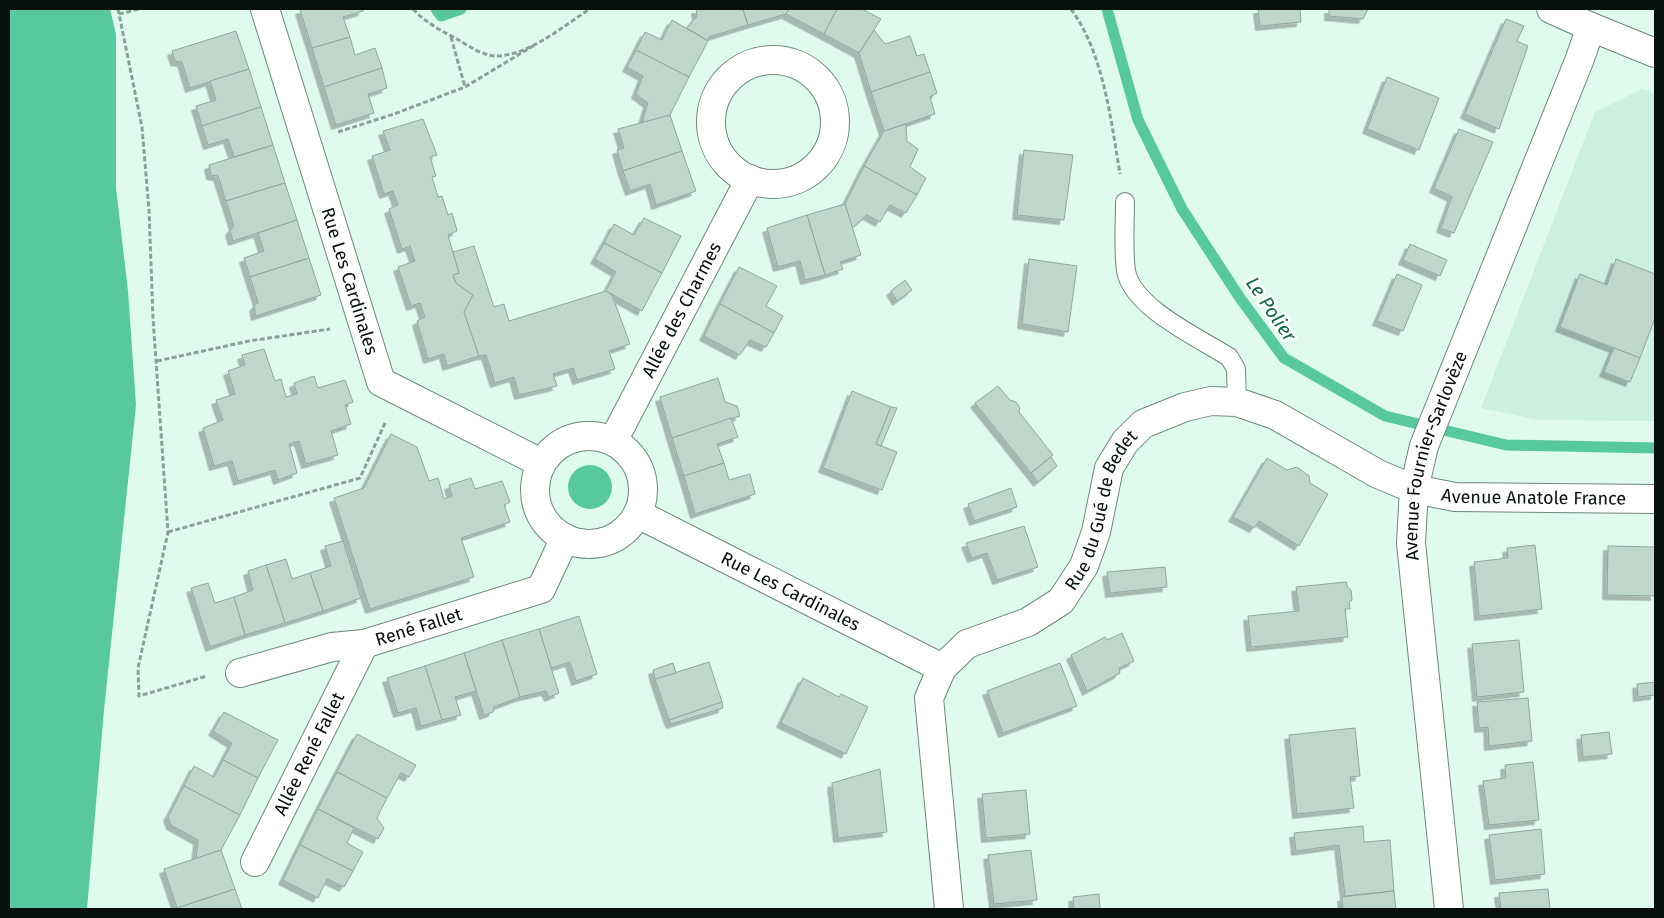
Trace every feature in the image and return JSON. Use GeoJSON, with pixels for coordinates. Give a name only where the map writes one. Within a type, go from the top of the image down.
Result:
{"type":"FeatureCollection","features":[{"type":"Feature","properties":{"kind":"street","name":"Rue Les Cardinales"},"geometry":{"type":"LineString","coordinates":[[265,9],[381,382],[541,464]]}},
{"type":"Feature","properties":{"kind":"street"},"geometry":{"type":"LineString","coordinates":[[1551,9],[1655,53]]}},
{"type":"Feature","properties":{"kind":"street","name":"Avenue Fournier-Sarlovèze"},"geometry":{"type":"LineString","coordinates":[[1449,909],[1411,543],[1414,490],[1424,446],[1576,70],[1590,27]]}},
{"type":"Feature","properties":{"kind":"street"},"geometry":{"type":"LineString","coordinates":[[764,60],[784,60],[804,67],[820,80],[831,98],[836,118],[834,139],[825,157],[810,172],[792,181],[771,184],[750,180],[733,169],[720,154],[712,135],[711,114],[717,95],[729,79],[751,64],[764,60]]}},
{"type":"Feature","properties":{"kind":"street","name":"Allée des Charmes"},"geometry":{"type":"LineString","coordinates":[[613,441],[750,180]]}},
{"type":"Feature","properties":{"kind":"street","name":"Rue du Gué de Bedet"},"geometry":{"type":"LineString","coordinates":[[949,909],[929,698],[942,668],[967,644],[1028,622],[1061,602],[1084,566],[1096,532],[1109,468],[1126,442],[1144,424],[1186,406],[1211,401],[1237,402],[1276,415],[1378,474],[1414,490]]}},
{"type":"Feature","properties":{"kind":"street"},"geometry":{"type":"LineString","coordinates":[[581,436],[597,436],[613,441],[627,450],[638,464],[643,481],[644,498],[638,514],[628,528],[614,538],[598,543],[581,543],[565,538],[551,528],[540,514],[535,498],[535,480],[541,464],[551,450],[565,441],[581,436]]}},
{"type":"Feature","properties":{"kind":"street","name":"Avenue Anatole France"},"geometry":{"type":"LineString","coordinates":[[1414,490],[1455,498],[1655,499]]}},
{"type":"Feature","properties":{"kind":"street","name":"Rue Les Cardinales"},"geometry":{"type":"LineString","coordinates":[[638,514],[942,668]]}},
{"type":"Feature","properties":{"kind":"street","name":"René Fallet"},"geometry":{"type":"LineString","coordinates":[[240,673],[332,647],[364,644],[541,589],[565,538]]}},
{"type":"Feature","properties":{"kind":"street","name":"Allée René Fallet"},"geometry":{"type":"LineString","coordinates":[[255,862],[364,644]]}},
{"type":"Feature","properties":{"kind":"lane"},"geometry":{"type":"LineString","coordinates":[[1125,202],[1126,272],[1134,291],[1148,306],[1229,357],[1236,369],[1237,402]]}},
{"type":"Feature","properties":{"kind":"path"},"geometry":{"type":"LineString","coordinates":[[118,9],[142,128],[149,210],[168,532],[138,668],[139,696],[220,672],[240,673]]}},
{"type":"Feature","properties":{"kind":"path"},"geometry":{"type":"LineString","coordinates":[[119,14],[139,9]]}},
{"type":"Feature","properties":{"kind":"path"},"geometry":{"type":"LineString","coordinates":[[413,9],[422,19],[480,52],[498,56],[533,46]]}},
{"type":"Feature","properties":{"kind":"path"},"geometry":{"type":"LineString","coordinates":[[306,142],[394,114],[465,87],[590,9]]}},
{"type":"Feature","properties":{"kind":"path"},"geometry":{"type":"LineString","coordinates":[[1071,9],[1080,21],[1106,87],[1125,202]]}},
{"type":"Feature","properties":{"kind":"path"},"geometry":{"type":"LineString","coordinates":[[450,36],[465,87]]}},
{"type":"Feature","properties":{"kind":"path"},"geometry":{"type":"LineString","coordinates":[[157,361],[249,341],[363,324]]}},
{"type":"Feature","properties":{"kind":"path"},"geometry":{"type":"LineString","coordinates":[[168,532],[360,478],[400,391]]}},
{"type":"Feature","properties":{"kind":"shaded area"},"geometry":{"type":"Polygon","coordinates":[[[9,9],[110,9],[116,34],[116,188],[128,291],[136,405],[104,710],[87,909],[9,909],[9,9]]]}},
{"type":"Feature","properties":{"kind":"shaded area"},"geometry":{"type":"Polygon","coordinates":[[[1642,89],[1655,94],[1655,421],[1539,420],[1481,408],[1595,112],[1642,89]]]}},
{"type":"Feature","properties":{"kind":"shaded area"},"geometry":{"type":"Polygon","coordinates":[[[594,465],[606,471],[611,479],[611,495],[606,503],[598,508],[586,509],[574,503],[569,495],[568,483],[574,471],[582,466],[594,465]]]}},
{"type":"Feature","properties":{"kind":"building"},"geometry":{"type":"Polygon","coordinates":[[[363,9],[363,11],[343,17],[350,37],[312,48],[300,10],[363,9]]]}},
{"type":"Feature","properties":{"kind":"building"},"geometry":{"type":"Polygon","coordinates":[[[696,9],[743,9],[748,25],[709,37],[708,41],[687,28],[697,16],[696,9]]]}},
{"type":"Feature","properties":{"kind":"building"},"geometry":{"type":"Polygon","coordinates":[[[743,9],[789,9],[786,14],[748,25],[743,9]]]}},
{"type":"Feature","properties":{"kind":"building"},"geometry":{"type":"Polygon","coordinates":[[[789,9],[837,9],[824,34],[786,14],[789,9]]]}},
{"type":"Feature","properties":{"kind":"building"},"geometry":{"type":"Polygon","coordinates":[[[837,9],[862,9],[881,19],[859,53],[824,34],[837,9]]]}},
{"type":"Feature","properties":{"kind":"building"},"geometry":{"type":"Polygon","coordinates":[[[1258,9],[1300,9],[1301,22],[1260,26],[1258,9]]]}},
{"type":"Feature","properties":{"kind":"building"},"geometry":{"type":"Polygon","coordinates":[[[1329,9],[1368,9],[1363,19],[1329,16],[1329,9]]]}},
{"type":"Feature","properties":{"kind":"building"},"geometry":{"type":"Polygon","coordinates":[[[1506,19],[1524,26],[1517,41],[1528,46],[1499,129],[1465,114],[1506,19]]]}},
{"type":"Feature","properties":{"kind":"building"},"geometry":{"type":"Polygon","coordinates":[[[672,20],[708,41],[689,77],[636,50],[645,32],[662,40],[672,20]]]}},
{"type":"Feature","properties":{"kind":"building"},"geometry":{"type":"Polygon","coordinates":[[[874,30],[885,44],[910,36],[917,56],[924,54],[930,72],[871,92],[859,53],[874,30]]]}},
{"type":"Feature","properties":{"kind":"building"},"geometry":{"type":"Polygon","coordinates":[[[236,31],[249,69],[190,88],[182,62],[175,61],[172,51],[236,31]]]}},
{"type":"Feature","properties":{"kind":"building"},"geometry":{"type":"Polygon","coordinates":[[[350,37],[355,55],[375,48],[382,68],[324,87],[312,48],[350,37]]]}},
{"type":"Feature","properties":{"kind":"building"},"geometry":{"type":"Polygon","coordinates":[[[636,50],[689,77],[670,115],[642,123],[648,103],[636,94],[643,76],[627,67],[636,50]]]}},
{"type":"Feature","properties":{"kind":"building"},"geometry":{"type":"Polygon","coordinates":[[[382,68],[387,88],[368,94],[374,113],[336,125],[324,87],[382,68]]]}},
{"type":"Feature","properties":{"kind":"building"},"geometry":{"type":"Polygon","coordinates":[[[249,69],[261,107],[202,126],[196,106],[216,100],[210,81],[249,69]]]}},
{"type":"Feature","properties":{"kind":"building"},"geometry":{"type":"Polygon","coordinates":[[[930,72],[937,93],[930,97],[935,114],[884,131],[871,92],[930,72]]]}},
{"type":"Feature","properties":{"kind":"building"},"geometry":{"type":"Polygon","coordinates":[[[1387,77],[1439,98],[1419,150],[1367,129],[1387,77]]]}},
{"type":"Feature","properties":{"kind":"building"},"geometry":{"type":"Polygon","coordinates":[[[261,107],[273,145],[234,157],[228,139],[208,145],[202,126],[261,107]]]}},
{"type":"Feature","properties":{"kind":"building"},"geometry":{"type":"Polygon","coordinates":[[[670,115],[682,151],[623,171],[617,150],[624,148],[618,129],[670,115]]]}},
{"type":"Feature","properties":{"kind":"building"},"geometry":{"type":"Polygon","coordinates":[[[423,119],[437,155],[430,157],[436,176],[432,177],[438,197],[442,196],[448,215],[452,213],[457,231],[448,235],[459,273],[453,275],[456,283],[473,295],[464,312],[479,356],[447,366],[444,354],[428,359],[417,321],[425,317],[420,303],[411,306],[398,267],[415,261],[410,246],[402,249],[389,209],[398,205],[393,191],[384,194],[372,156],[390,150],[383,131],[423,119]]]}},
{"type":"Feature","properties":{"kind":"building"},"geometry":{"type":"Polygon","coordinates":[[[906,124],[907,141],[918,149],[910,167],[926,178],[917,195],[864,166],[884,131],[906,124]]]}},
{"type":"Feature","properties":{"kind":"building"},"geometry":{"type":"Polygon","coordinates":[[[1459,129],[1493,142],[1454,233],[1441,228],[1452,197],[1434,188],[1459,129]]]}},
{"type":"Feature","properties":{"kind":"building"},"geometry":{"type":"Polygon","coordinates":[[[273,145],[285,183],[226,201],[218,176],[211,175],[209,165],[273,145]]]}},
{"type":"Feature","properties":{"kind":"building"},"geometry":{"type":"Polygon","coordinates":[[[1024,150],[1073,155],[1064,220],[1017,215],[1024,150]]]}},
{"type":"Feature","properties":{"kind":"building"},"geometry":{"type":"Polygon","coordinates":[[[682,151],[696,191],[656,205],[650,184],[630,191],[623,171],[682,151]]]}},
{"type":"Feature","properties":{"kind":"building"},"geometry":{"type":"Polygon","coordinates":[[[864,166],[917,195],[906,213],[890,205],[880,222],[867,215],[852,228],[845,204],[864,166]]]}},
{"type":"Feature","properties":{"kind":"building"},"geometry":{"type":"Polygon","coordinates":[[[285,183],[297,220],[233,241],[230,231],[234,226],[226,201],[285,183]]]}},
{"type":"Feature","properties":{"kind":"building"},"geometry":{"type":"Polygon","coordinates":[[[845,204],[861,255],[840,262],[843,269],[825,275],[807,215],[845,204]]]}},
{"type":"Feature","properties":{"kind":"building"},"geometry":{"type":"Polygon","coordinates":[[[807,215],[825,275],[805,280],[800,261],[778,267],[767,228],[807,215]]]}},
{"type":"Feature","properties":{"kind":"building"},"geometry":{"type":"Polygon","coordinates":[[[644,218],[681,236],[662,273],[604,243],[614,224],[634,235],[644,218]]]}},
{"type":"Feature","properties":{"kind":"building"},"geometry":{"type":"Polygon","coordinates":[[[297,220],[309,258],[250,277],[244,258],[264,251],[258,233],[297,220]]]}},
{"type":"Feature","properties":{"kind":"building"},"geometry":{"type":"Polygon","coordinates":[[[604,243],[662,273],[642,311],[606,291],[616,272],[595,259],[604,243]]]}},
{"type":"Feature","properties":{"kind":"building"},"geometry":{"type":"Polygon","coordinates":[[[1410,244],[1447,260],[1440,276],[1403,260],[1410,244]]]}},
{"type":"Feature","properties":{"kind":"building"},"geometry":{"type":"Polygon","coordinates":[[[474,246],[494,307],[504,304],[509,321],[606,291],[612,295],[630,344],[609,351],[615,369],[577,380],[573,368],[553,374],[557,386],[519,395],[514,377],[495,383],[486,355],[479,356],[464,312],[473,295],[456,283],[453,275],[459,273],[453,252],[474,246]]]}},
{"type":"Feature","properties":{"kind":"building"},"geometry":{"type":"Polygon","coordinates":[[[309,258],[321,295],[256,316],[254,307],[258,302],[250,277],[309,258]]]}},
{"type":"Feature","properties":{"kind":"building"},"geometry":{"type":"Polygon","coordinates":[[[1029,259],[1077,266],[1068,332],[1022,324],[1029,259]]]}},
{"type":"Feature","properties":{"kind":"building"},"geometry":{"type":"Polygon","coordinates":[[[1616,259],[1655,274],[1655,318],[1640,358],[1560,327],[1580,274],[1607,285],[1616,259]]]}},
{"type":"Feature","properties":{"kind":"building"},"geometry":{"type":"Polygon","coordinates":[[[739,267],[777,286],[766,306],[783,316],[774,333],[720,304],[739,267]]]}},
{"type":"Feature","properties":{"kind":"building"},"geometry":{"type":"Polygon","coordinates":[[[1397,274],[1422,285],[1403,331],[1377,321],[1397,274]]]}},
{"type":"Feature","properties":{"kind":"building"},"geometry":{"type":"Polygon","coordinates":[[[905,280],[912,290],[897,301],[891,291],[905,280]]]}},
{"type":"Feature","properties":{"kind":"building"},"geometry":{"type":"Polygon","coordinates":[[[720,304],[774,333],[766,347],[750,340],[740,355],[704,336],[720,304]]]}},
{"type":"Feature","properties":{"kind":"building"},"geometry":{"type":"Polygon","coordinates":[[[1614,348],[1640,358],[1630,382],[1604,372],[1614,348]]]}},
{"type":"Feature","properties":{"kind":"building"},"geometry":{"type":"Polygon","coordinates":[[[264,349],[275,381],[281,379],[286,397],[297,394],[294,383],[314,376],[318,388],[345,380],[353,402],[345,405],[351,424],[331,431],[338,455],[306,464],[299,441],[289,444],[297,473],[278,480],[275,470],[238,481],[232,461],[214,466],[203,428],[223,420],[216,400],[235,394],[228,371],[245,365],[242,355],[264,349]]]}},
{"type":"Feature","properties":{"kind":"building"},"geometry":{"type":"Polygon","coordinates":[[[718,378],[725,402],[737,406],[740,416],[672,438],[660,397],[718,378]]]}},
{"type":"Feature","properties":{"kind":"building"},"geometry":{"type":"Polygon","coordinates":[[[998,386],[1010,400],[1016,402],[1020,408],[1019,412],[1053,455],[1031,473],[975,403],[998,386]]]}},
{"type":"Feature","properties":{"kind":"building"},"geometry":{"type":"Polygon","coordinates":[[[852,391],[891,407],[876,444],[897,452],[882,490],[823,468],[852,391]]]}},
{"type":"Feature","properties":{"kind":"building"},"geometry":{"type":"Polygon","coordinates":[[[891,407],[897,408],[881,446],[876,444],[891,407]]]}},
{"type":"Feature","properties":{"kind":"building"},"geometry":{"type":"Polygon","coordinates":[[[731,418],[738,437],[717,444],[724,463],[684,476],[672,438],[731,418]]]}},
{"type":"Feature","properties":{"kind":"building"},"geometry":{"type":"Polygon","coordinates":[[[391,434],[417,447],[429,481],[438,478],[444,499],[452,496],[449,485],[471,478],[475,489],[502,481],[510,502],[504,505],[510,522],[461,538],[474,577],[370,609],[334,498],[364,488],[391,434]]]}},
{"type":"Feature","properties":{"kind":"building"},"geometry":{"type":"Polygon","coordinates":[[[1051,457],[1057,466],[1038,482],[1031,473],[1051,457]]]}},
{"type":"Feature","properties":{"kind":"building"},"geometry":{"type":"Polygon","coordinates":[[[1267,458],[1287,470],[1297,467],[1309,476],[1310,483],[1328,494],[1299,546],[1259,521],[1254,528],[1233,517],[1267,458]]]}},
{"type":"Feature","properties":{"kind":"building"},"geometry":{"type":"Polygon","coordinates":[[[724,463],[729,480],[750,474],[755,494],[695,514],[684,476],[724,463]]]}},
{"type":"Feature","properties":{"kind":"building"},"geometry":{"type":"Polygon","coordinates":[[[1011,488],[1017,507],[974,521],[968,504],[1011,488]]]}},
{"type":"Feature","properties":{"kind":"building"},"geometry":{"type":"Polygon","coordinates":[[[1024,526],[1038,567],[997,580],[987,553],[972,558],[966,543],[1024,526]]]}},
{"type":"Feature","properties":{"kind":"building"},"geometry":{"type":"Polygon","coordinates":[[[343,541],[361,598],[323,611],[310,573],[331,566],[325,546],[343,541]]]}},
{"type":"Feature","properties":{"kind":"building"},"geometry":{"type":"Polygon","coordinates":[[[1535,545],[1542,609],[1479,616],[1474,562],[1508,558],[1507,548],[1535,545]]]}},
{"type":"Feature","properties":{"kind":"building"},"geometry":{"type":"Polygon","coordinates":[[[1608,546],[1655,547],[1655,596],[1607,595],[1608,546]]]}},
{"type":"Feature","properties":{"kind":"building"},"geometry":{"type":"Polygon","coordinates":[[[286,559],[292,579],[310,573],[323,611],[285,623],[266,565],[286,559]]]}},
{"type":"Feature","properties":{"kind":"building"},"geometry":{"type":"Polygon","coordinates":[[[266,565],[285,623],[245,635],[234,597],[253,590],[248,571],[266,565]]]}},
{"type":"Feature","properties":{"kind":"building"},"geometry":{"type":"Polygon","coordinates":[[[1165,567],[1167,587],[1110,593],[1107,572],[1165,567]]]}},
{"type":"Feature","properties":{"kind":"building"},"geometry":{"type":"Polygon","coordinates":[[[1346,582],[1351,590],[1352,600],[1349,602],[1350,609],[1345,609],[1348,637],[1251,647],[1248,616],[1299,611],[1296,587],[1346,582]]]}},
{"type":"Feature","properties":{"kind":"building"},"geometry":{"type":"Polygon","coordinates":[[[208,583],[215,603],[234,597],[245,635],[210,647],[191,588],[208,583]]]}},
{"type":"Feature","properties":{"kind":"building"},"geometry":{"type":"Polygon","coordinates":[[[579,616],[597,674],[576,681],[570,662],[551,668],[539,629],[579,616]]]}},
{"type":"Feature","properties":{"kind":"building"},"geometry":{"type":"Polygon","coordinates":[[[539,629],[559,693],[549,697],[546,691],[520,697],[502,640],[539,629]]]}},
{"type":"Feature","properties":{"kind":"building"},"geometry":{"type":"Polygon","coordinates":[[[1122,633],[1134,661],[1119,668],[1120,673],[1087,691],[1071,655],[1105,637],[1107,640],[1122,633]]]}},
{"type":"Feature","properties":{"kind":"building"},"geometry":{"type":"Polygon","coordinates":[[[502,640],[520,697],[494,707],[493,712],[484,715],[464,653],[502,640]]]}},
{"type":"Feature","properties":{"kind":"building"},"geometry":{"type":"Polygon","coordinates":[[[1519,640],[1524,692],[1477,697],[1472,644],[1519,640]]]}},
{"type":"Feature","properties":{"kind":"building"},"geometry":{"type":"Polygon","coordinates":[[[464,653],[476,691],[455,697],[461,715],[442,720],[425,666],[464,653]]]}},
{"type":"Feature","properties":{"kind":"building"},"geometry":{"type":"Polygon","coordinates":[[[709,662],[722,702],[669,720],[655,679],[709,662]]]}},
{"type":"Feature","properties":{"kind":"building"},"geometry":{"type":"Polygon","coordinates":[[[673,663],[676,673],[655,679],[653,670],[673,663]]]}},
{"type":"Feature","properties":{"kind":"building"},"geometry":{"type":"Polygon","coordinates":[[[1060,663],[1077,706],[1003,733],[987,691],[1060,663]]]}},
{"type":"Feature","properties":{"kind":"building"},"geometry":{"type":"Polygon","coordinates":[[[425,666],[442,720],[421,726],[416,708],[398,713],[387,678],[425,666]]]}},
{"type":"Feature","properties":{"kind":"building"},"geometry":{"type":"Polygon","coordinates":[[[803,678],[839,697],[841,694],[868,707],[846,754],[781,723],[803,678]]]}},
{"type":"Feature","properties":{"kind":"building"},"geometry":{"type":"Polygon","coordinates":[[[1655,682],[1655,695],[1638,697],[1637,684],[1655,682]]]}},
{"type":"Feature","properties":{"kind":"building"},"geometry":{"type":"Polygon","coordinates":[[[1528,698],[1532,741],[1489,746],[1488,727],[1479,728],[1477,702],[1528,698]]]}},
{"type":"Feature","properties":{"kind":"building"},"geometry":{"type":"Polygon","coordinates":[[[722,702],[723,708],[671,724],[669,720],[722,702]]]}},
{"type":"Feature","properties":{"kind":"building"},"geometry":{"type":"Polygon","coordinates":[[[224,712],[278,740],[258,778],[223,760],[232,743],[213,731],[224,712]]]}},
{"type":"Feature","properties":{"kind":"building"},"geometry":{"type":"Polygon","coordinates":[[[1355,728],[1360,776],[1350,777],[1354,808],[1297,814],[1289,735],[1355,728]]]}},
{"type":"Feature","properties":{"kind":"building"},"geometry":{"type":"Polygon","coordinates":[[[1609,732],[1612,754],[1583,757],[1581,735],[1609,732]]]}},
{"type":"Feature","properties":{"kind":"building"},"geometry":{"type":"Polygon","coordinates":[[[357,734],[416,765],[409,777],[401,773],[387,798],[337,772],[357,734]]]}},
{"type":"Feature","properties":{"kind":"building"},"geometry":{"type":"Polygon","coordinates":[[[223,760],[258,778],[240,815],[184,786],[194,766],[214,777],[223,760]]]}},
{"type":"Feature","properties":{"kind":"building"},"geometry":{"type":"Polygon","coordinates":[[[1533,762],[1539,820],[1489,825],[1483,781],[1506,778],[1505,765],[1533,762]]]}},
{"type":"Feature","properties":{"kind":"building"},"geometry":{"type":"Polygon","coordinates":[[[880,769],[887,832],[838,838],[832,783],[880,769]]]}},
{"type":"Feature","properties":{"kind":"building"},"geometry":{"type":"Polygon","coordinates":[[[337,772],[387,798],[377,818],[384,828],[378,839],[318,809],[337,772]]]}},
{"type":"Feature","properties":{"kind":"building"},"geometry":{"type":"Polygon","coordinates":[[[184,786],[240,815],[221,850],[196,859],[198,840],[171,825],[168,817],[184,786]]]}},
{"type":"Feature","properties":{"kind":"building"},"geometry":{"type":"Polygon","coordinates":[[[1026,790],[1030,834],[986,838],[982,794],[1026,790]]]}},
{"type":"Feature","properties":{"kind":"building"},"geometry":{"type":"Polygon","coordinates":[[[318,809],[354,828],[347,843],[363,852],[353,871],[300,845],[318,809]]]}},
{"type":"Feature","properties":{"kind":"building"},"geometry":{"type":"Polygon","coordinates":[[[1363,826],[1364,842],[1390,840],[1394,891],[1345,896],[1339,845],[1296,851],[1294,833],[1363,826]]]}},
{"type":"Feature","properties":{"kind":"building"},"geometry":{"type":"Polygon","coordinates":[[[1541,829],[1545,874],[1495,880],[1489,835],[1541,829]]]}},
{"type":"Feature","properties":{"kind":"building"},"geometry":{"type":"Polygon","coordinates":[[[300,845],[353,871],[344,887],[327,879],[318,898],[283,880],[300,845]]]}},
{"type":"Feature","properties":{"kind":"building"},"geometry":{"type":"Polygon","coordinates":[[[221,850],[235,889],[177,908],[164,869],[221,850]]]}},
{"type":"Feature","properties":{"kind":"building"},"geometry":{"type":"Polygon","coordinates":[[[1031,850],[1037,900],[994,904],[988,855],[1031,850]]]}},
{"type":"Feature","properties":{"kind":"building"},"geometry":{"type":"Polygon","coordinates":[[[235,889],[242,909],[177,908],[235,889]]]}},
{"type":"Feature","properties":{"kind":"building"},"geometry":{"type":"Polygon","coordinates":[[[1548,889],[1550,909],[1501,909],[1499,893],[1548,889]]]}},
{"type":"Feature","properties":{"kind":"building"},"geometry":{"type":"Polygon","coordinates":[[[1394,891],[1396,909],[1343,909],[1342,897],[1394,891]]]}},
{"type":"Feature","properties":{"kind":"building"},"geometry":{"type":"Polygon","coordinates":[[[1099,894],[1100,909],[1074,909],[1073,897],[1099,894]]]}},
{"type":"Feature","properties":{"kind":"waterway","name":"Le Polier"},"geometry":{"type":"LineString","coordinates":[[436,9],[441,16],[461,9]]}},
{"type":"Feature","properties":{"kind":"waterway","name":"Le Polier"},"geometry":{"type":"LineString","coordinates":[[1107,9],[1138,120],[1182,209],[1240,298],[1284,358],[1385,416],[1506,445],[1655,448]]}}]}
